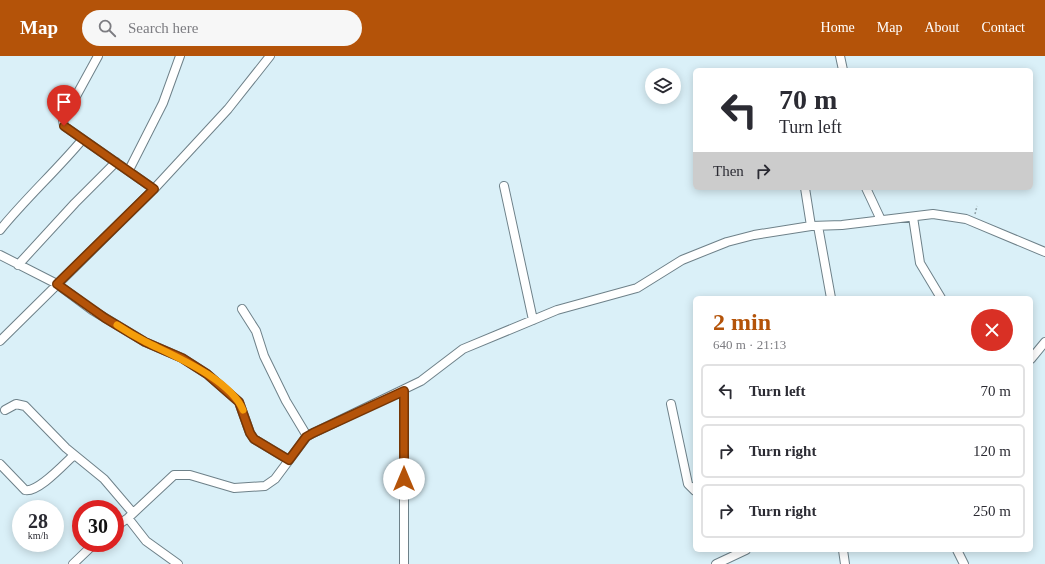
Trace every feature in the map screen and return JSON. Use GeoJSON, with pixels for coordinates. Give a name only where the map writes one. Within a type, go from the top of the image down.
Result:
{"type":"FeatureCollection","features":[{"type":"Feature","properties":{"kind":"street"},"geometry":{"type":"LineString","coordinates":[[98,56],[63,120],[64,126],[69,131],[129,170],[154,189]]}},
{"type":"Feature","properties":{"kind":"street"},"geometry":{"type":"LineString","coordinates":[[129,170],[163,103],[180,56]]}},
{"type":"Feature","properties":{"kind":"street"},"geometry":{"type":"LineString","coordinates":[[0,341],[154,189],[228,109],[270,56]]}},
{"type":"Feature","properties":{"kind":"street"},"geometry":{"type":"LineString","coordinates":[[840,56],[843,68]]}},
{"type":"Feature","properties":{"kind":"street"},"geometry":{"type":"LineString","coordinates":[[0,230],[12,215],[64,162],[82,140]]}},
{"type":"Feature","properties":{"kind":"street"},"geometry":{"type":"LineString","coordinates":[[18,265],[75,203],[116,162]]}},
{"type":"Feature","properties":{"kind":"street"},"geometry":{"type":"LineString","coordinates":[[504,186],[533,320]]}},
{"type":"Feature","properties":{"kind":"street"},"geometry":{"type":"LineString","coordinates":[[806,190],[831,296]]}},
{"type":"Feature","properties":{"kind":"street"},"geometry":{"type":"LineString","coordinates":[[867,190],[881,220]]}},
{"type":"Feature","properties":{"kind":"street"},"geometry":{"type":"LineString","coordinates":[[124,520],[174,474],[190,475],[234,488],[260,487],[272,482],[308,436],[345,417],[404,391],[430,375],[463,349],[557,310],[636,288],[682,260],[727,242],[754,235],[815,226],[933,214],[966,219],[1045,252]]}},
{"type":"Feature","properties":{"kind":"street"},"geometry":{"type":"LineString","coordinates":[[914,217],[920,263],[940,296]]}},
{"type":"Feature","properties":{"kind":"street"},"geometry":{"type":"LineString","coordinates":[[0,255],[57,284],[92,310],[138,338],[182,358],[207,374],[239,402],[250,433],[254,439],[289,460]]}},
{"type":"Feature","properties":{"kind":"street"},"geometry":{"type":"LineString","coordinates":[[242,309],[256,331],[264,356],[286,401],[308,436]]}},
{"type":"Feature","properties":{"kind":"street"},"geometry":{"type":"LineString","coordinates":[[1033,357],[1045,342]]}},
{"type":"Feature","properties":{"kind":"street"},"geometry":{"type":"LineString","coordinates":[[404,391],[404,564]]}},
{"type":"Feature","properties":{"kind":"street"},"geometry":{"type":"LineString","coordinates":[[6,410],[16,404],[25,406],[74,455],[104,479],[146,541],[178,564]]}},
{"type":"Feature","properties":{"kind":"street"},"geometry":{"type":"LineString","coordinates":[[671,404],[688,484],[693,489]]}},
{"type":"Feature","properties":{"kind":"street"},"geometry":{"type":"LineString","coordinates":[[0,464],[25,490],[29,490],[37,488],[74,455]]}},
{"type":"Feature","properties":{"kind":"street"},"geometry":{"type":"LineString","coordinates":[[73,564],[86,552]]}},
{"type":"Feature","properties":{"kind":"street"},"geometry":{"type":"LineString","coordinates":[[716,564],[739,552]]}},
{"type":"Feature","properties":{"kind":"street"},"geometry":{"type":"LineString","coordinates":[[844,552],[845,564]]}},
{"type":"Feature","properties":{"kind":"street"},"geometry":{"type":"LineString","coordinates":[[958,552],[964,564]]}},
{"type":"Feature","properties":{"kind":"slow traffic"},"geometry":{"type":"LineString","coordinates":[[117,325],[145,342],[182,358],[207,374],[236,398],[243,410]]}},
{"type":"Feature","properties":{"kind":"route"},"geometry":{"type":"LineString","coordinates":[[64,126],[69,131],[129,170],[154,189],[57,284],[92,310],[145,342],[182,358],[207,374],[239,402],[251,437],[289,460],[306,437],[345,417],[404,391],[404,479]]}}]}
